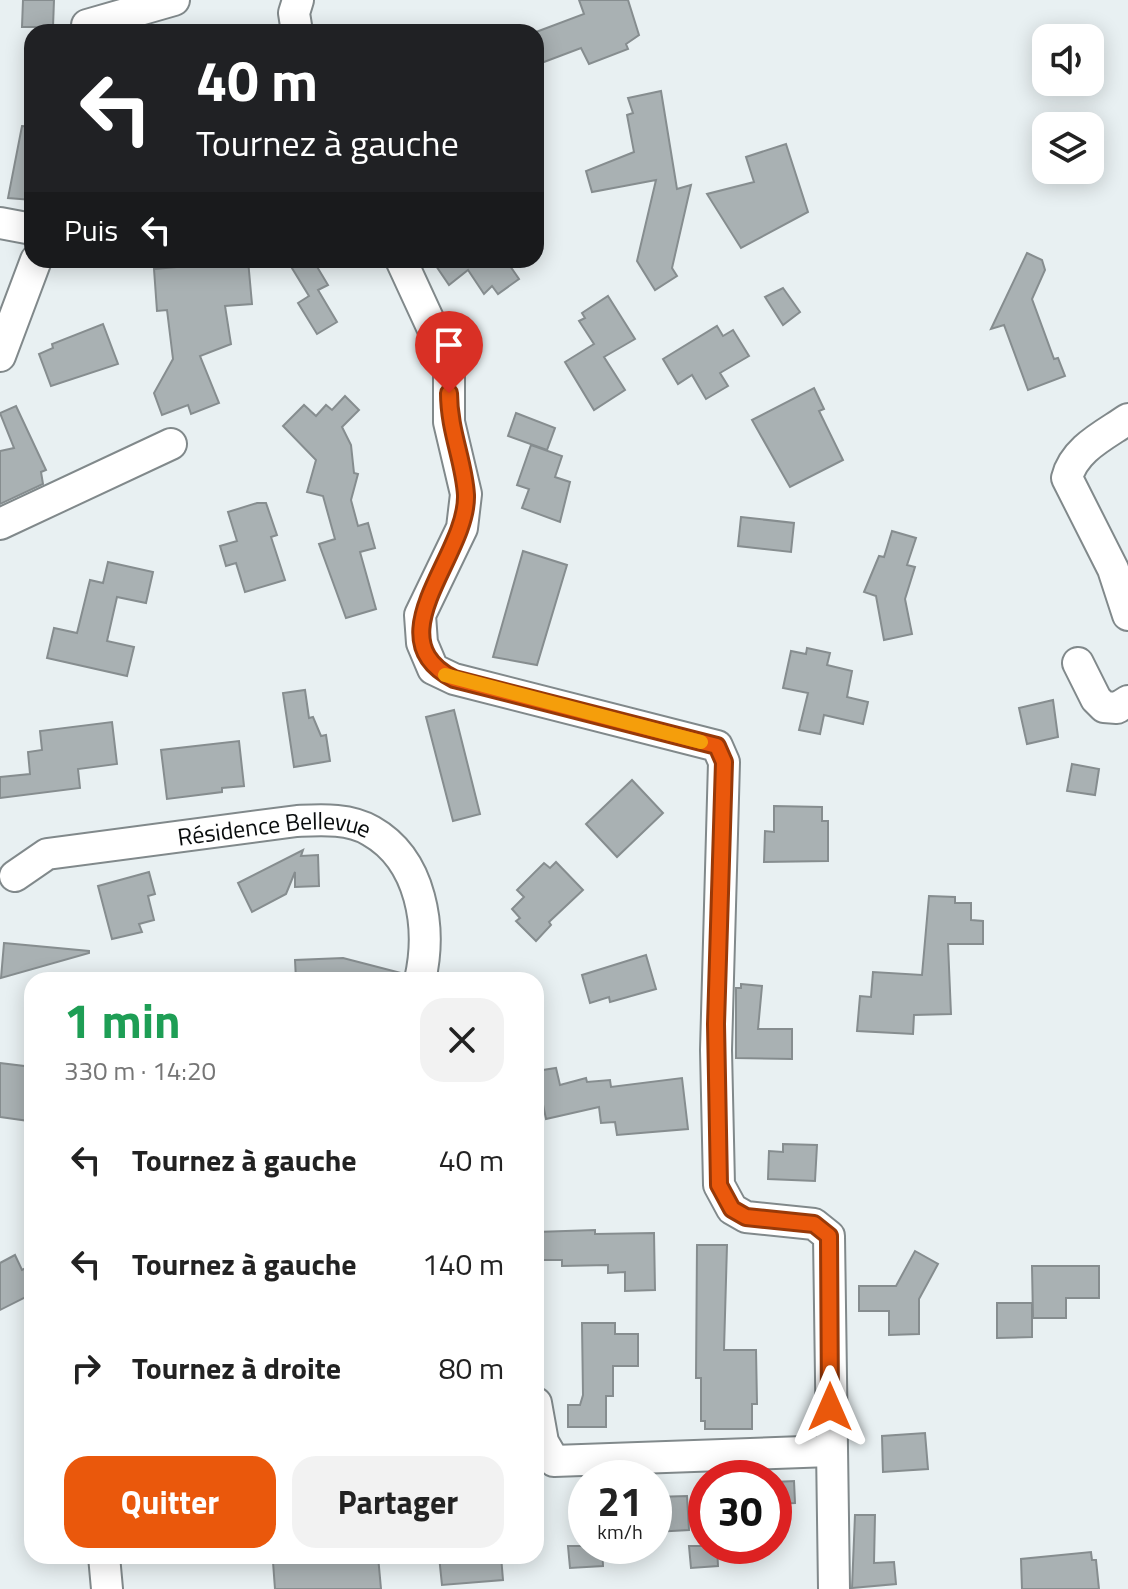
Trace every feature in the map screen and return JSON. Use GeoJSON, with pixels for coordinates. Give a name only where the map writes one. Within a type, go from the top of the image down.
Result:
{"type":"FeatureCollection","features":[{"type":"Feature","properties":{"kind":"street"},"geometry":{"type":"LineString","coordinates":[[86,19],[174,0]]}},
{"type":"Feature","properties":{"kind":"street"},"geometry":{"type":"LineString","coordinates":[[296,24],[294,13],[298,0]]}},
{"type":"Feature","properties":{"kind":"street"},"geometry":{"type":"LineString","coordinates":[[0,223],[24,228]]}},
{"type":"Feature","properties":{"kind":"street"},"geometry":{"type":"LineString","coordinates":[[0,356],[33,268]]}},
{"type":"Feature","properties":{"kind":"street"},"geometry":{"type":"LineString","coordinates":[[405,268],[449,364],[449,422],[466,494],[462,528],[420,615],[422,643],[433,669],[454,679],[717,746],[724,762],[716,1035],[719,1185],[732,1209],[746,1217],[814,1224],[829,1236],[834,1589]]}},
{"type":"Feature","properties":{"kind":"street"},"geometry":{"type":"LineString","coordinates":[[1128,419],[1090,445],[1070,464],[1067,478],[1113,569],[1128,615]]}},
{"type":"Feature","properties":{"kind":"street"},"geometry":{"type":"LineString","coordinates":[[0,524],[171,444]]}},
{"type":"Feature","properties":{"kind":"street"},"geometry":{"type":"LineString","coordinates":[[1078,663],[1096,699],[1104,707],[1117,708],[1128,701]]}},
{"type":"Feature","properties":{"kind":"street","name":"Résidence Bellevue"},"geometry":{"type":"LineString","coordinates":[[15,876],[47,854],[297,821],[333,820],[370,830],[400,857],[417,887],[426,922],[422,972]]}},
{"type":"Feature","properties":{"kind":"street"},"geometry":{"type":"LineString","coordinates":[[544,1444],[554,1461],[830,1451]]}},
{"type":"Feature","properties":{"kind":"street"},"geometry":{"type":"LineString","coordinates":[[105,1564],[107,1589]]}},
{"type":"Feature","properties":{"kind":"building"},"geometry":{"type":"Polygon","coordinates":[[[23,0],[54,0],[53,24],[24,24],[22,27],[23,0]]]}},
{"type":"Feature","properties":{"kind":"building"},"geometry":{"type":"Polygon","coordinates":[[[579,0],[628,0],[639,35],[626,44],[628,49],[589,64],[581,48],[544,62],[544,29],[584,14],[579,0]]]}},
{"type":"Feature","properties":{"kind":"building"},"geometry":{"type":"Polygon","coordinates":[[[661,91],[677,189],[691,185],[672,268],[677,276],[655,290],[637,261],[656,180],[592,192],[586,171],[634,152],[627,115],[633,113],[628,98],[661,91]]]}},
{"type":"Feature","properties":{"kind":"building"},"geometry":{"type":"Polygon","coordinates":[[[22,126],[24,126],[24,199],[8,198],[22,126]]]}},
{"type":"Feature","properties":{"kind":"building"},"geometry":{"type":"Polygon","coordinates":[[[786,144],[808,212],[741,248],[707,194],[754,182],[746,157],[786,144]]]}},
{"type":"Feature","properties":{"kind":"building"},"geometry":{"type":"Polygon","coordinates":[[[1027,253],[1042,260],[1045,270],[1032,299],[1054,359],[1058,358],[1065,376],[1028,390],[1004,325],[991,329],[1027,253]]]}},
{"type":"Feature","properties":{"kind":"building"},"geometry":{"type":"Polygon","coordinates":[[[249,268],[252,304],[225,306],[231,344],[200,356],[219,403],[191,414],[188,405],[162,415],[154,393],[173,359],[167,310],[157,311],[154,269],[249,268]]]}},
{"type":"Feature","properties":{"kind":"building"},"geometry":{"type":"Polygon","coordinates":[[[292,268],[318,268],[328,285],[318,290],[337,322],[317,334],[298,303],[309,296],[292,268]]]}},
{"type":"Feature","properties":{"kind":"building"},"geometry":{"type":"Polygon","coordinates":[[[437,268],[511,268],[519,279],[498,294],[492,286],[484,294],[468,270],[449,285],[437,268]]]}},
{"type":"Feature","properties":{"kind":"building"},"geometry":{"type":"Polygon","coordinates":[[[783,288],[800,312],[783,325],[765,297],[783,288]]]}},
{"type":"Feature","properties":{"kind":"building"},"geometry":{"type":"Polygon","coordinates":[[[608,296],[635,339],[604,357],[625,390],[594,410],[565,362],[594,344],[579,321],[585,318],[582,313],[608,296]]]}},
{"type":"Feature","properties":{"kind":"building"},"geometry":{"type":"Polygon","coordinates":[[[103,324],[118,364],[51,386],[39,354],[53,348],[52,344],[103,324]]]}},
{"type":"Feature","properties":{"kind":"building"},"geometry":{"type":"Polygon","coordinates":[[[717,326],[723,336],[733,330],[749,356],[720,373],[728,386],[706,399],[692,375],[678,384],[663,359],[717,326]]]}},
{"type":"Feature","properties":{"kind":"building"},"geometry":{"type":"Polygon","coordinates":[[[814,388],[824,409],[819,411],[843,460],[790,487],[752,420],[814,388]]]}},
{"type":"Feature","properties":{"kind":"building"},"geometry":{"type":"Polygon","coordinates":[[[345,396],[359,410],[342,427],[351,445],[354,473],[358,474],[351,500],[358,526],[368,523],[375,548],[360,552],[376,609],[346,618],[319,544],[335,539],[323,496],[307,492],[316,460],[283,426],[304,405],[316,416],[326,405],[332,410],[345,396]]]}},
{"type":"Feature","properties":{"kind":"building"},"geometry":{"type":"Polygon","coordinates":[[[16,406],[46,470],[41,472],[43,484],[0,504],[0,451],[14,448],[0,413],[16,406]]]}},
{"type":"Feature","properties":{"kind":"building"},"geometry":{"type":"Polygon","coordinates":[[[516,413],[555,428],[547,450],[508,436],[516,413]]]}},
{"type":"Feature","properties":{"kind":"building"},"geometry":{"type":"Polygon","coordinates":[[[531,445],[562,456],[555,477],[570,482],[560,522],[522,508],[529,489],[517,485],[531,445]]]}},
{"type":"Feature","properties":{"kind":"building"},"geometry":{"type":"Polygon","coordinates":[[[266,503],[277,535],[271,537],[285,580],[245,592],[236,563],[226,566],[220,546],[237,541],[228,512],[266,503]]]}},
{"type":"Feature","properties":{"kind":"building"},"geometry":{"type":"Polygon","coordinates":[[[741,517],[794,523],[791,552],[738,546],[741,517]]]}},
{"type":"Feature","properties":{"kind":"building"},"geometry":{"type":"Polygon","coordinates":[[[892,531],[916,538],[907,565],[915,567],[905,599],[912,634],[884,640],[876,596],[864,592],[879,556],[884,557],[892,531]]]}},
{"type":"Feature","properties":{"kind":"building"},"geometry":{"type":"Polygon","coordinates":[[[523,551],[567,565],[537,665],[493,657],[523,551]]]}},
{"type":"Feature","properties":{"kind":"building"},"geometry":{"type":"Polygon","coordinates":[[[108,562],[153,572],[146,603],[117,597],[107,641],[134,647],[127,676],[47,658],[54,628],[77,633],[90,580],[103,583],[108,562]]]}},
{"type":"Feature","properties":{"kind":"building"},"geometry":{"type":"Polygon","coordinates":[[[807,648],[830,653],[827,665],[852,671],[847,697],[868,702],[863,724],[824,715],[820,734],[799,730],[808,693],[783,688],[791,651],[806,654],[807,648]]]}},
{"type":"Feature","properties":{"kind":"building"},"geometry":{"type":"Polygon","coordinates":[[[305,690],[309,718],[313,717],[321,736],[326,735],[330,761],[294,767],[283,693],[305,690]]]}},
{"type":"Feature","properties":{"kind":"building"},"geometry":{"type":"Polygon","coordinates":[[[1053,700],[1058,737],[1027,744],[1019,708],[1053,700]]]}},
{"type":"Feature","properties":{"kind":"building"},"geometry":{"type":"Polygon","coordinates":[[[454,710],[480,814],[453,821],[426,717],[454,710]]]}},
{"type":"Feature","properties":{"kind":"building"},"geometry":{"type":"Polygon","coordinates":[[[112,722],[117,764],[78,769],[80,788],[0,798],[0,777],[30,774],[28,752],[42,750],[40,731],[112,722]]]}},
{"type":"Feature","properties":{"kind":"building"},"geometry":{"type":"Polygon","coordinates":[[[239,741],[244,786],[167,799],[161,750],[239,741]]]}},
{"type":"Feature","properties":{"kind":"building"},"geometry":{"type":"Polygon","coordinates":[[[1072,764],[1099,769],[1095,795],[1067,791],[1072,764]]]}},
{"type":"Feature","properties":{"kind":"building"},"geometry":{"type":"Polygon","coordinates":[[[632,780],[663,813],[617,857],[586,824],[632,780]]]}},
{"type":"Feature","properties":{"kind":"building"},"geometry":{"type":"Polygon","coordinates":[[[774,806],[822,807],[822,821],[828,821],[828,861],[764,862],[765,831],[774,832],[774,806]]]}},
{"type":"Feature","properties":{"kind":"building"},"geometry":{"type":"Polygon","coordinates":[[[303,850],[301,856],[318,855],[319,886],[295,887],[295,872],[286,894],[252,912],[238,883],[303,850]]]}},
{"type":"Feature","properties":{"kind":"building"},"geometry":{"type":"Polygon","coordinates":[[[556,862],[583,890],[549,922],[551,925],[536,941],[516,921],[520,918],[512,909],[524,897],[517,890],[544,863],[550,868],[556,862]]]}},
{"type":"Feature","properties":{"kind":"building"},"geometry":{"type":"Polygon","coordinates":[[[149,872],[155,894],[148,896],[154,920],[139,924],[142,932],[112,939],[98,886],[149,872]]]}},
{"type":"Feature","properties":{"kind":"building"},"geometry":{"type":"Polygon","coordinates":[[[929,896],[955,897],[955,903],[971,903],[971,920],[983,921],[983,944],[948,944],[951,1014],[914,1015],[913,1034],[857,1031],[860,996],[871,997],[873,972],[922,975],[929,896]]]}},
{"type":"Feature","properties":{"kind":"building"},"geometry":{"type":"Polygon","coordinates":[[[4,943],[89,951],[89,953],[1,978],[4,943]]]}},
{"type":"Feature","properties":{"kind":"building"},"geometry":{"type":"Polygon","coordinates":[[[646,955],[656,989],[610,1002],[609,997],[590,1003],[582,975],[646,955]]]}},
{"type":"Feature","properties":{"kind":"building"},"geometry":{"type":"Polygon","coordinates":[[[343,958],[397,972],[296,972],[295,960],[343,958]]]}},
{"type":"Feature","properties":{"kind":"building"},"geometry":{"type":"Polygon","coordinates":[[[741,984],[762,986],[758,1029],[792,1029],[792,1059],[736,1058],[736,988],[741,988],[741,984]]]}},
{"type":"Feature","properties":{"kind":"building"},"geometry":{"type":"Polygon","coordinates":[[[0,1063],[24,1066],[24,1120],[0,1117],[0,1063]]]}},
{"type":"Feature","properties":{"kind":"building"},"geometry":{"type":"Polygon","coordinates":[[[556,1068],[560,1085],[586,1078],[587,1082],[610,1080],[611,1087],[682,1078],[688,1129],[617,1135],[615,1122],[601,1123],[599,1107],[546,1119],[544,1070],[556,1068]]]}},
{"type":"Feature","properties":{"kind":"building"},"geometry":{"type":"Polygon","coordinates":[[[783,1144],[817,1145],[815,1181],[768,1179],[769,1151],[783,1152],[783,1144]]]}},
{"type":"Feature","properties":{"kind":"building"},"geometry":{"type":"Polygon","coordinates":[[[544,1232],[654,1233],[655,1290],[625,1291],[625,1272],[608,1273],[608,1265],[562,1266],[562,1260],[544,1260],[544,1232]]]}},
{"type":"Feature","properties":{"kind":"building"},"geometry":{"type":"Polygon","coordinates":[[[697,1245],[727,1245],[724,1350],[756,1350],[757,1404],[752,1404],[752,1429],[705,1429],[705,1421],[701,1421],[701,1378],[696,1378],[697,1245]]]}},
{"type":"Feature","properties":{"kind":"building"},"geometry":{"type":"Polygon","coordinates":[[[915,1251],[938,1264],[919,1299],[919,1334],[889,1335],[889,1311],[859,1311],[859,1286],[896,1286],[915,1251]]]}},
{"type":"Feature","properties":{"kind":"building"},"geometry":{"type":"Polygon","coordinates":[[[15,1255],[24,1269],[24,1298],[0,1310],[0,1263],[15,1255]]]}},
{"type":"Feature","properties":{"kind":"building"},"geometry":{"type":"Polygon","coordinates":[[[1032,1266],[1099,1266],[1099,1298],[1066,1298],[1066,1318],[1033,1318],[1032,1266]]]}},
{"type":"Feature","properties":{"kind":"building"},"geometry":{"type":"Polygon","coordinates":[[[997,1303],[1032,1303],[1032,1337],[997,1338],[997,1303]]]}},
{"type":"Feature","properties":{"kind":"building"},"geometry":{"type":"Polygon","coordinates":[[[582,1323],[615,1323],[615,1334],[638,1334],[638,1366],[613,1366],[613,1396],[606,1396],[606,1427],[568,1427],[568,1405],[580,1405],[583,1395],[582,1323]]]}},
{"type":"Feature","properties":{"kind":"building"},"geometry":{"type":"Polygon","coordinates":[[[925,1433],[928,1469],[883,1472],[882,1436],[925,1433]]]}},
{"type":"Feature","properties":{"kind":"building"},"geometry":{"type":"Polygon","coordinates":[[[794,1481],[795,1503],[792,1503],[794,1481]]]}},
{"type":"Feature","properties":{"kind":"building"},"geometry":{"type":"Polygon","coordinates":[[[672,1496],[687,1496],[688,1530],[672,1531],[672,1496]]]}},
{"type":"Feature","properties":{"kind":"building"},"geometry":{"type":"Polygon","coordinates":[[[855,1515],[875,1515],[874,1563],[894,1562],[896,1584],[852,1588],[855,1515]]]}},
{"type":"Feature","properties":{"kind":"building"},"geometry":{"type":"Polygon","coordinates":[[[1091,1552],[1092,1560],[1096,1560],[1099,1589],[1022,1589],[1021,1559],[1091,1552]]]}},
{"type":"Feature","properties":{"kind":"building"},"geometry":{"type":"Polygon","coordinates":[[[273,1564],[379,1564],[381,1589],[275,1589],[273,1564]]]}},
{"type":"Feature","properties":{"kind":"building"},"geometry":{"type":"Polygon","coordinates":[[[440,1564],[502,1564],[503,1580],[442,1585],[440,1564]]]}},
{"type":"Feature","properties":{"kind":"building"},"geometry":{"type":"Polygon","coordinates":[[[570,1564],[603,1564],[603,1566],[570,1568],[570,1564]]]}},
{"type":"Feature","properties":{"kind":"building"},"geometry":{"type":"Polygon","coordinates":[[[691,1564],[718,1564],[718,1566],[691,1568],[691,1564]]]}},
{"type":"Feature","properties":{"kind":"slow traffic"},"geometry":{"type":"LineString","coordinates":[[445,675],[701,742]]}},
{"type":"Feature","properties":{"kind":"route"},"geometry":{"type":"LineString","coordinates":[[449,393],[449,422],[466,494],[462,528],[420,615],[422,643],[433,669],[454,679],[717,746],[724,762],[716,1024],[719,1185],[732,1209],[746,1217],[814,1224],[829,1236],[830,1407]]}}]}
